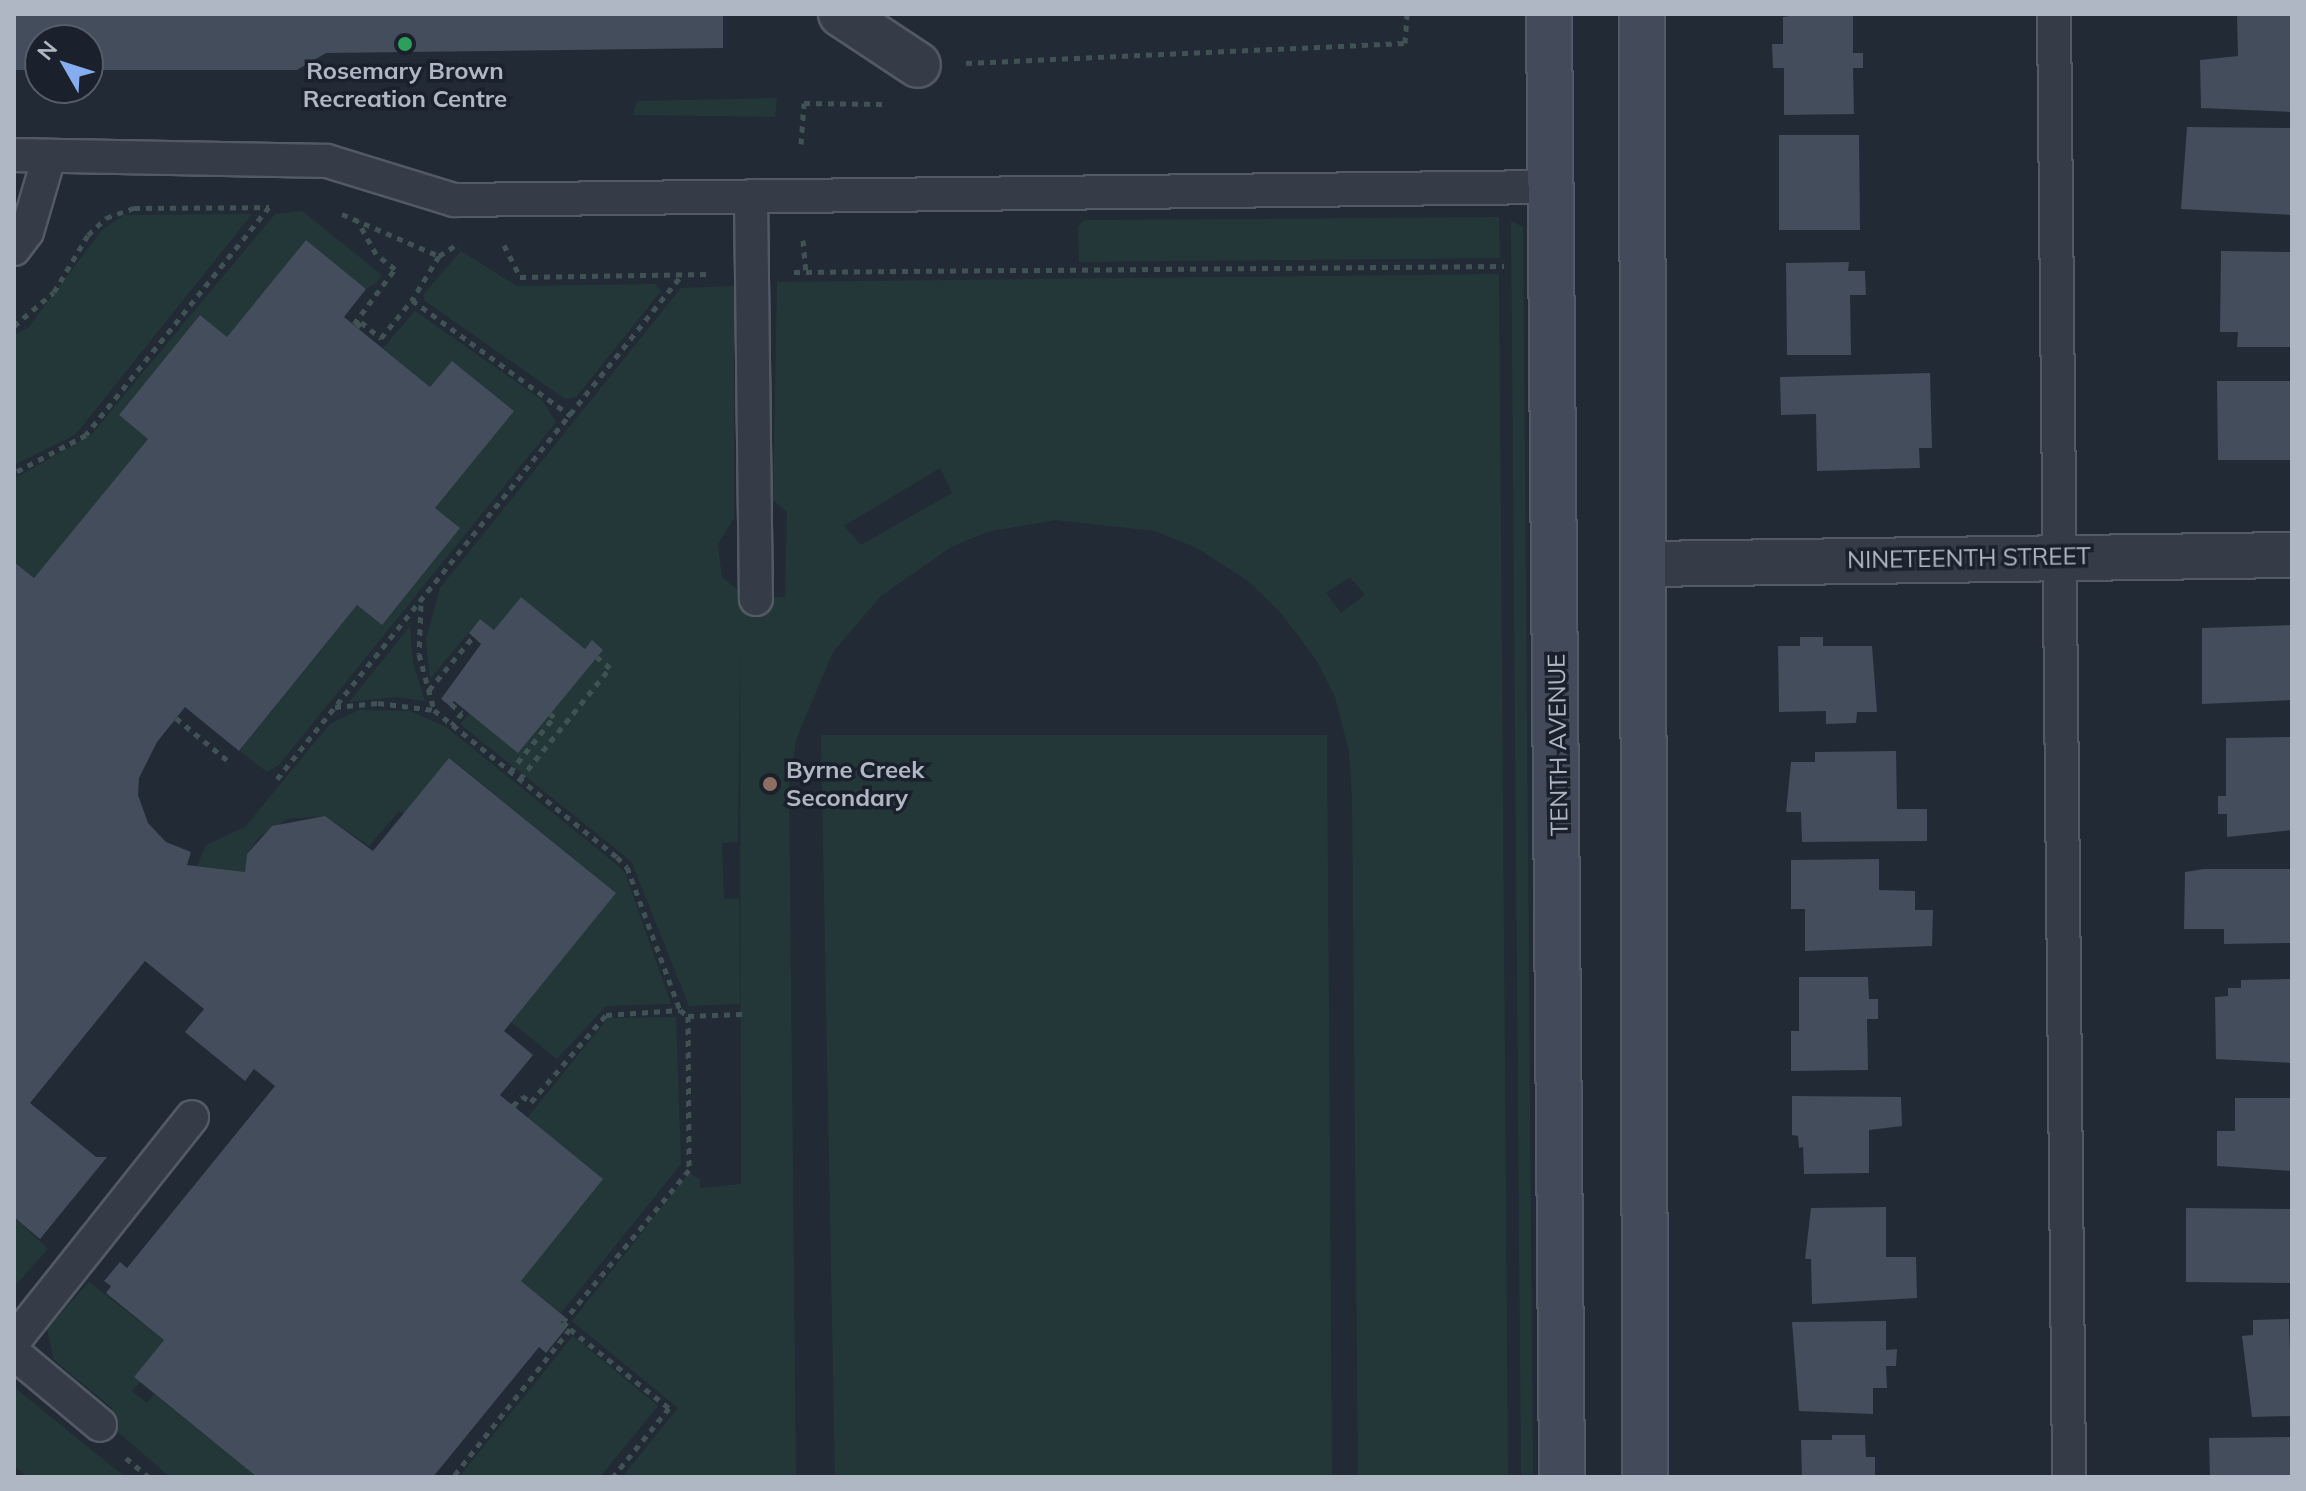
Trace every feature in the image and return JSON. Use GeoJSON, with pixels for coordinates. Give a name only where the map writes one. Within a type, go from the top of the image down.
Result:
{"type":"FeatureCollection","features":[{"type":"Feature","properties":{"kind":"main road","name":"TENTH AVENUE"},"geometry":{"type":"LineString","coordinates":[[1549,14],[1562,1477]]}},
{"type":"Feature","properties":{"kind":"main road"},"geometry":{"type":"LineString","coordinates":[[1642,14],[1646,564],[1645,1477]]}},
{"type":"Feature","properties":{"kind":"street"},"geometry":{"type":"LineString","coordinates":[[841,14],[918,65]]}},
{"type":"Feature","properties":{"kind":"street","name":"NINETEENTH STREET"},"geometry":{"type":"LineString","coordinates":[[1646,564],[2292,555]]}},
{"type":"Feature","properties":{"kind":"lane"},"geometry":{"type":"LineString","coordinates":[[2054,14],[2069,1477]]}},
{"type":"Feature","properties":{"kind":"lane"},"geometry":{"type":"LineString","coordinates":[[14,155],[327,161],[454,200],[1551,187]]}},
{"type":"Feature","properties":{"kind":"lane"},"geometry":{"type":"LineString","coordinates":[[14,249],[27,232],[49,157]]}},
{"type":"Feature","properties":{"kind":"lane"},"geometry":{"type":"LineString","coordinates":[[751,196],[756,599]]}},
{"type":"Feature","properties":{"kind":"lane"},"geometry":{"type":"LineString","coordinates":[[14,1341],[192,1117]]}},
{"type":"Feature","properties":{"kind":"lane"},"geometry":{"type":"LineString","coordinates":[[14,1353],[100,1425]]}},
{"type":"Feature","properties":{"kind":"path"},"geometry":{"type":"LineString","coordinates":[[918,65],[1405,43],[1407,14]]}},
{"type":"Feature","properties":{"kind":"path"},"geometry":{"type":"LineString","coordinates":[[801,144],[804,103],[894,104]]}},
{"type":"Feature","properties":{"kind":"path"},"geometry":{"type":"LineString","coordinates":[[14,326],[54,292],[88,235],[106,218],[134,208],[269,207],[281,203]]}},
{"type":"Feature","properties":{"kind":"path"},"geometry":{"type":"LineString","coordinates":[[14,473],[86,435],[269,207]]}},
{"type":"Feature","properties":{"kind":"path"},"geometry":{"type":"LineString","coordinates":[[332,209],[439,256]]}},
{"type":"Feature","properties":{"kind":"path"},"geometry":{"type":"LineString","coordinates":[[358,222],[376,254],[395,269],[355,326],[361,322],[381,338],[412,300],[439,256],[462,241]]}},
{"type":"Feature","properties":{"kind":"path"},"geometry":{"type":"LineString","coordinates":[[803,240],[806,272]]}},
{"type":"Feature","properties":{"kind":"path"},"geometry":{"type":"LineString","coordinates":[[492,241],[508,246],[520,277],[1505,266]]}},
{"type":"Feature","properties":{"kind":"path"},"geometry":{"type":"LineString","coordinates":[[277,779],[421,605],[681,275]]}},
{"type":"Feature","properties":{"kind":"path"},"geometry":{"type":"LineString","coordinates":[[412,300],[571,416]]}},
{"type":"Feature","properties":{"kind":"path"},"geometry":{"type":"LineString","coordinates":[[421,605],[419,654],[434,710]]}},
{"type":"Feature","properties":{"kind":"path"},"geometry":{"type":"LineString","coordinates":[[429,691],[473,637]]}},
{"type":"Feature","properties":{"kind":"path"},"geometry":{"type":"LineString","coordinates":[[520,779],[610,668],[597,657]]}},
{"type":"Feature","properties":{"kind":"path"},"geometry":{"type":"LineString","coordinates":[[335,707],[378,703],[434,710],[627,867],[680,1010],[688,1016],[742,1014]]}},
{"type":"Feature","properties":{"kind":"path"},"geometry":{"type":"LineString","coordinates":[[451,704],[462,713],[452,725]]}},
{"type":"Feature","properties":{"kind":"path"},"geometry":{"type":"LineString","coordinates":[[510,772],[554,717],[550,714]]}},
{"type":"Feature","properties":{"kind":"path"},"geometry":{"type":"LineString","coordinates":[[176,718],[227,760]]}},
{"type":"Feature","properties":{"kind":"path"},"geometry":{"type":"LineString","coordinates":[[513,1106],[522,1096],[531,1102],[606,1015],[680,1010]]}},
{"type":"Feature","properties":{"kind":"path"},"geometry":{"type":"LineString","coordinates":[[613,1477],[669,1408],[563,1322],[689,1170],[688,1016]]}},
{"type":"Feature","properties":{"kind":"path"},"geometry":{"type":"LineString","coordinates":[[453,1477],[570,1329]]}},
{"type":"Feature","properties":{"kind":"shaded area"},"geometry":{"type":"Polygon","coordinates":[[[777,98],[775,117],[633,115],[637,101],[777,98]]]}},
{"type":"Feature","properties":{"kind":"shaded area"},"geometry":{"type":"Polygon","coordinates":[[[302,211],[382,275],[366,289],[306,240],[227,337],[200,315],[119,415],[148,439],[34,578],[14,562],[14,479],[91,435],[275,214],[302,211]]]}},
{"type":"Feature","properties":{"kind":"shaded area"},"geometry":{"type":"Polygon","coordinates":[[[252,214],[75,435],[14,465],[14,335],[28,328],[102,230],[124,215],[252,214]]]}},
{"type":"Feature","properties":{"kind":"shaded area"},"geometry":{"type":"Polygon","coordinates":[[[1499,217],[1500,258],[1079,262],[1078,226],[1085,220],[1499,217]]]}},
{"type":"Feature","properties":{"kind":"shaded area"},"geometry":{"type":"Polygon","coordinates":[[[1511,221],[1523,227],[1533,1477],[1521,1477],[1511,221]]]}},
{"type":"Feature","properties":{"kind":"shaded area"},"geometry":{"type":"Polygon","coordinates":[[[461,251],[517,286],[655,284],[661,291],[576,397],[565,399],[425,301],[423,295],[461,251]]]}},
{"type":"Feature","properties":{"kind":"shaded area"},"geometry":{"type":"Polygon","coordinates":[[[1499,274],[1508,1477],[1358,1477],[1352,800],[1349,751],[1335,697],[1317,661],[1281,613],[1248,581],[1199,549],[1155,531],[1056,520],[987,532],[951,547],[881,596],[833,652],[797,737],[789,783],[796,1477],[622,1477],[678,1408],[572,1321],[689,1173],[700,1180],[700,1188],[741,1184],[740,645],[738,842],[722,843],[724,899],[739,898],[740,1004],[689,1006],[631,861],[460,724],[470,713],[602,649],[592,641],[585,649],[521,597],[494,630],[480,619],[430,679],[426,639],[440,588],[681,288],[734,286],[734,518],[718,544],[722,577],[739,591],[739,599],[785,597],[787,512],[773,500],[777,282],[1499,274]],[[940,468],[844,526],[861,545],[952,493],[940,468]],[[1350,577],[1326,593],[1341,613],[1365,595],[1350,577]]]}},
{"type":"Feature","properties":{"kind":"shaded area"},"geometry":{"type":"Polygon","coordinates":[[[415,311],[542,400],[556,422],[279,765],[267,772],[240,751],[357,605],[382,625],[460,528],[435,508],[513,410],[452,361],[430,387],[383,348],[415,311]]]}},
{"type":"Feature","properties":{"kind":"shaded area"},"geometry":{"type":"Polygon","coordinates":[[[410,626],[413,663],[425,701],[397,697],[349,702],[410,626]]]}},
{"type":"Feature","properties":{"kind":"shaded area"},"geometry":{"type":"Polygon","coordinates":[[[359,710],[410,711],[446,727],[616,864],[625,873],[671,1004],[606,1006],[557,1059],[511,1022],[616,893],[450,758],[404,814],[399,811],[369,846],[325,816],[288,819],[259,837],[247,854],[245,872],[197,866],[206,845],[245,827],[330,724],[359,710]]]}},
{"type":"Feature","properties":{"kind":"shaded area"},"geometry":{"type":"Polygon","coordinates":[[[821,735],[1327,735],[1332,1477],[835,1477],[821,735]]]}},
{"type":"Feature","properties":{"kind":"shaded area"},"geometry":{"type":"Polygon","coordinates":[[[676,1017],[681,1164],[561,1313],[521,1281],[527,1118],[608,1018],[676,1017]]]}},
{"type":"Feature","properties":{"kind":"shaded area"},"geometry":{"type":"Polygon","coordinates":[[[14,1217],[48,1249],[14,1287],[14,1217]]]}},
{"type":"Feature","properties":{"kind":"shaded area"},"geometry":{"type":"Polygon","coordinates":[[[89,1282],[164,1340],[134,1377],[140,1382],[132,1391],[147,1403],[154,1394],[257,1477],[170,1477],[111,1426],[112,1408],[54,1360],[47,1329],[89,1282]]]}},
{"type":"Feature","properties":{"kind":"shaded area"},"geometry":{"type":"Polygon","coordinates":[[[573,1336],[658,1406],[600,1477],[459,1477],[573,1336]]]}},
{"type":"Feature","properties":{"kind":"shaded area"},"geometry":{"type":"Polygon","coordinates":[[[14,1387],[125,1477],[28,1477],[14,1466],[14,1387]]]}},
{"type":"Feature","properties":{"kind":"building","name":"Rosemary Brown Recreation Centre"},"geometry":{"type":"Polygon","coordinates":[[[14,14],[723,14],[723,48],[326,53],[297,70],[104,70],[104,24],[24,24],[24,70],[16,70],[14,14]]]}},
{"type":"Feature","properties":{"kind":"building"},"geometry":{"type":"Polygon","coordinates":[[[1853,14],[1853,53],[1863,53],[1863,68],[1853,68],[1854,114],[1784,115],[1784,68],[1773,68],[1772,44],[1783,44],[1783,17],[1853,14]]]}},
{"type":"Feature","properties":{"kind":"building"},"geometry":{"type":"Polygon","coordinates":[[[2237,14],[2292,14],[2292,112],[2201,108],[2200,60],[2238,56],[2237,14]]]}},
{"type":"Feature","properties":{"kind":"building"},"geometry":{"type":"Polygon","coordinates":[[[2187,127],[2292,128],[2292,215],[2181,209],[2187,127]]]}},
{"type":"Feature","properties":{"kind":"building"},"geometry":{"type":"Polygon","coordinates":[[[1779,135],[1859,135],[1860,230],[1779,230],[1779,135]]]}},
{"type":"Feature","properties":{"kind":"building"},"geometry":{"type":"Polygon","coordinates":[[[306,240],[366,289],[344,317],[430,387],[452,361],[514,411],[435,508],[460,528],[382,625],[357,605],[239,751],[185,707],[157,742],[139,778],[138,795],[148,823],[166,842],[191,852],[187,865],[245,872],[247,854],[272,826],[325,816],[373,851],[449,758],[616,893],[504,1031],[533,1055],[500,1095],[603,1179],[521,1281],[565,1317],[561,1322],[567,1327],[546,1353],[539,1347],[433,1477],[257,1477],[134,1377],[164,1340],[106,1293],[111,1286],[104,1281],[120,1262],[127,1268],[275,1086],[254,1069],[245,1081],[185,1032],[204,1009],[145,961],[30,1103],[96,1157],[107,1157],[40,1239],[14,1217],[14,562],[34,578],[148,439],[119,415],[200,315],[227,337],[306,240]]]}},
{"type":"Feature","properties":{"kind":"building"},"geometry":{"type":"Polygon","coordinates":[[[2221,251],[2292,252],[2292,347],[2237,347],[2238,332],[2220,332],[2221,251]]]}},
{"type":"Feature","properties":{"kind":"building"},"geometry":{"type":"Polygon","coordinates":[[[1849,262],[1848,271],[1865,271],[1866,295],[1850,295],[1851,355],[1787,355],[1786,263],[1849,262]]]}},
{"type":"Feature","properties":{"kind":"building"},"geometry":{"type":"Polygon","coordinates":[[[1930,373],[1932,448],[1919,448],[1920,468],[1817,471],[1816,414],[1781,415],[1780,377],[1930,373]]]}},
{"type":"Feature","properties":{"kind":"building"},"geometry":{"type":"Polygon","coordinates":[[[2217,381],[2292,381],[2292,460],[2218,460],[2217,381]]]}},
{"type":"Feature","properties":{"kind":"building"},"geometry":{"type":"Polygon","coordinates":[[[521,597],[585,649],[592,640],[603,650],[518,753],[454,701],[450,706],[441,699],[481,644],[469,633],[480,619],[494,630],[521,597]]]}},
{"type":"Feature","properties":{"kind":"building"},"geometry":{"type":"Polygon","coordinates":[[[2292,625],[2292,700],[2202,704],[2202,628],[2292,625]]]}},
{"type":"Feature","properties":{"kind":"building"},"geometry":{"type":"Polygon","coordinates":[[[1800,637],[1823,637],[1823,646],[1872,646],[1877,712],[1857,712],[1856,723],[1826,724],[1826,711],[1779,712],[1778,646],[1800,646],[1800,637]]]}},
{"type":"Feature","properties":{"kind":"building"},"geometry":{"type":"Polygon","coordinates":[[[2292,737],[2292,830],[2227,837],[2227,814],[2218,814],[2218,796],[2226,796],[2226,738],[2292,737]]]}},
{"type":"Feature","properties":{"kind":"building"},"geometry":{"type":"Polygon","coordinates":[[[1896,751],[1897,809],[1927,809],[1927,841],[1802,842],[1801,812],[1786,812],[1791,762],[1815,762],[1815,752],[1896,751]]]}},
{"type":"Feature","properties":{"kind":"building"},"geometry":{"type":"Polygon","coordinates":[[[1879,859],[1879,890],[1915,891],[1915,910],[1933,910],[1932,946],[1805,951],[1805,909],[1791,909],[1791,860],[1879,859]]]}},
{"type":"Feature","properties":{"kind":"building"},"geometry":{"type":"Polygon","coordinates":[[[2204,869],[2292,869],[2292,943],[2224,944],[2224,929],[2184,929],[2185,872],[2204,869]]]}},
{"type":"Feature","properties":{"kind":"building"},"geometry":{"type":"Polygon","coordinates":[[[1799,977],[1868,977],[1869,999],[1878,999],[1878,1019],[1867,1019],[1868,1070],[1791,1071],[1791,1031],[1799,1031],[1799,977]]]}},
{"type":"Feature","properties":{"kind":"building"},"geometry":{"type":"Polygon","coordinates":[[[2292,979],[2292,1063],[2216,1059],[2215,997],[2228,996],[2228,988],[2241,988],[2241,980],[2292,979]]]}},
{"type":"Feature","properties":{"kind":"building"},"geometry":{"type":"Polygon","coordinates":[[[1792,1096],[1901,1097],[1902,1126],[1869,1130],[1869,1173],[1804,1174],[1803,1147],[1799,1148],[1798,1136],[1792,1135],[1792,1096]]]}},
{"type":"Feature","properties":{"kind":"building"},"geometry":{"type":"Polygon","coordinates":[[[2235,1098],[2292,1098],[2292,1171],[2217,1166],[2217,1131],[2235,1131],[2235,1098]]]}},
{"type":"Feature","properties":{"kind":"building"},"geometry":{"type":"Polygon","coordinates":[[[1886,1207],[1886,1257],[1916,1257],[1917,1298],[1812,1304],[1811,1259],[1805,1259],[1811,1208],[1886,1207]]]}},
{"type":"Feature","properties":{"kind":"building"},"geometry":{"type":"Polygon","coordinates":[[[2186,1208],[2292,1209],[2292,1283],[2186,1282],[2186,1208]]]}},
{"type":"Feature","properties":{"kind":"building"},"geometry":{"type":"Polygon","coordinates":[[[2289,1319],[2292,1416],[2252,1417],[2242,1336],[2253,1335],[2253,1320],[2289,1319]]]}},
{"type":"Feature","properties":{"kind":"building"},"geometry":{"type":"Polygon","coordinates":[[[1886,1321],[1886,1350],[1897,1349],[1896,1366],[1886,1366],[1887,1388],[1873,1388],[1873,1414],[1799,1411],[1792,1322],[1886,1321]]]}},
{"type":"Feature","properties":{"kind":"building"},"geometry":{"type":"Polygon","coordinates":[[[1832,1435],[1865,1435],[1866,1457],[1875,1457],[1875,1477],[1802,1477],[1801,1440],[1832,1440],[1832,1435]]]}},
{"type":"Feature","properties":{"kind":"building"},"geometry":{"type":"Polygon","coordinates":[[[2292,1437],[2292,1477],[2210,1477],[2209,1438],[2292,1437]]]}},
{"type":"Feature","properties":{"kind":"place","name":"Rosemary Brown Recreation Centre"},"geometry":{"type":"Point","coordinates":[405,44]}},
{"type":"Feature","properties":{"kind":"place","name":"Byrne Creek Secondary"},"geometry":{"type":"Point","coordinates":[770,784]}}]}
